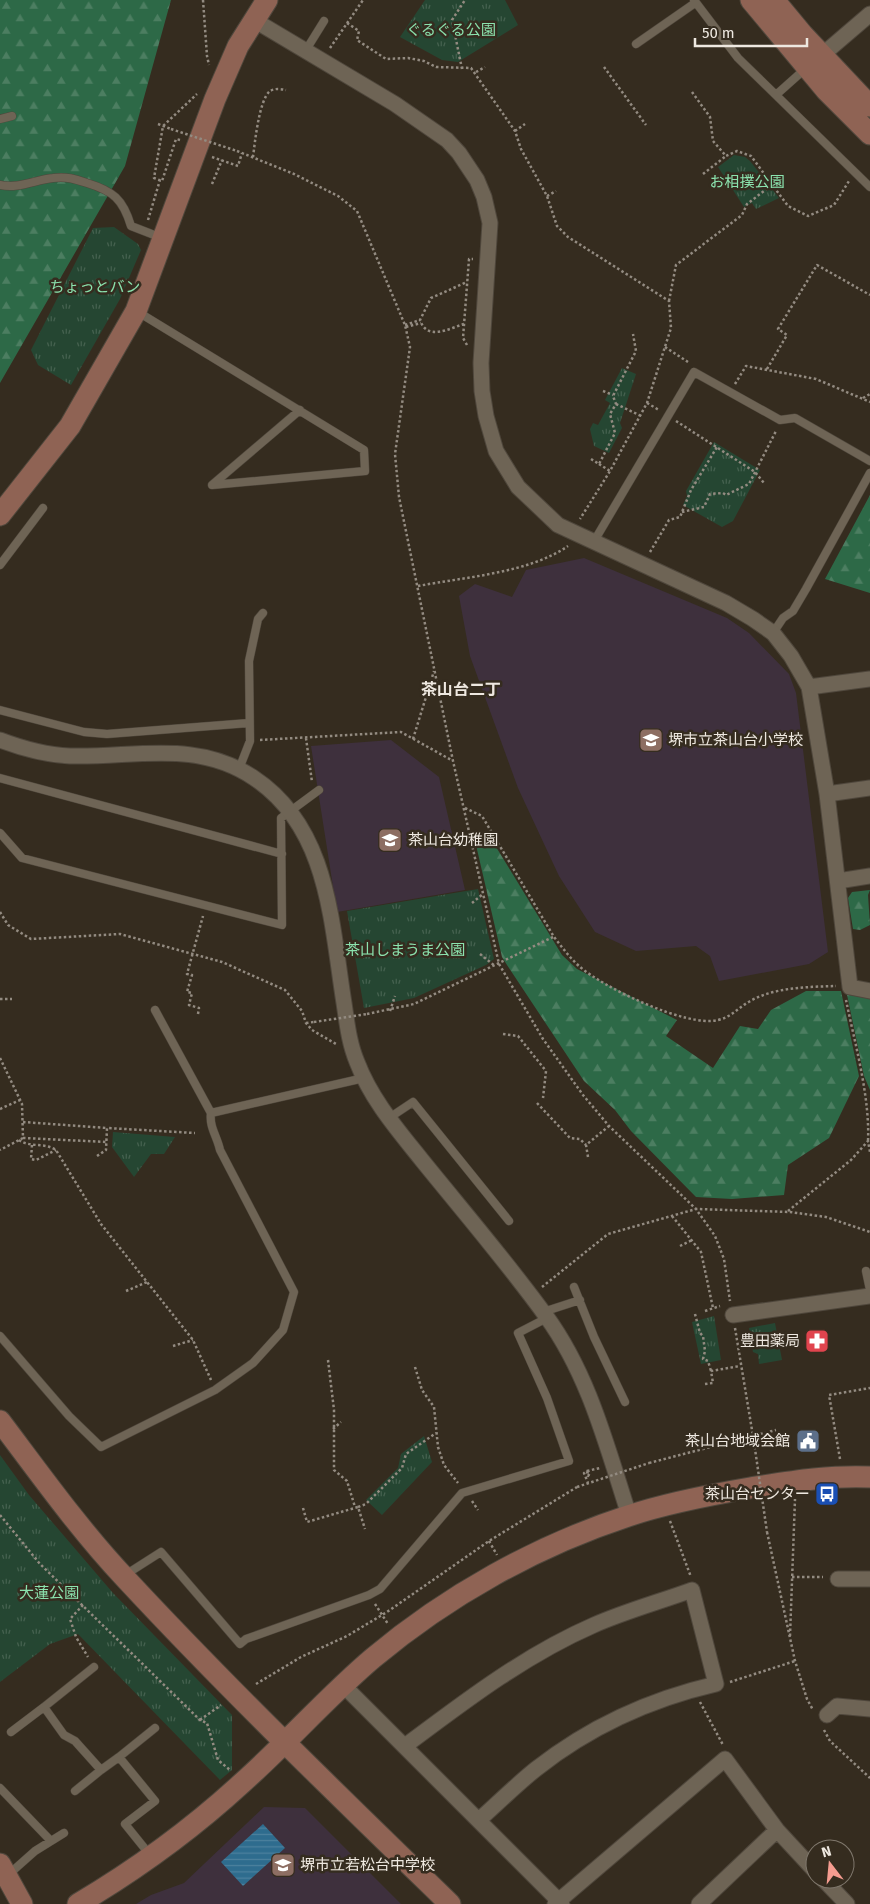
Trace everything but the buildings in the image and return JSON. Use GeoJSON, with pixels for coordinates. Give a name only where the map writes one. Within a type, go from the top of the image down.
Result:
{"type":"FeatureCollection","features":[{"type":"Feature","properties":{"kind":"street"},"geometry":{"type":"LineString","coordinates":[[0,515],[70,426],[136,311],[154,235],[238,46],[266,0]]}},
{"type":"Feature","properties":{"kind":"street"},"geometry":{"type":"LineString","coordinates":[[751,0],[814,62],[870,106]]}},
{"type":"Feature","properties":{"kind":"street"},"geometry":{"type":"LineString","coordinates":[[774,0],[814,62],[870,134]]}},
{"type":"Feature","properties":{"kind":"street"},"geometry":{"type":"LineString","coordinates":[[814,62],[870,14]]}},
{"type":"Feature","properties":{"kind":"street"},"geometry":{"type":"LineString","coordinates":[[254,20],[395,104],[447,140],[459,153],[477,180],[484,197],[490,223],[481,363],[482,391],[486,416],[496,451],[518,487],[558,525],[642,566],[726,603],[773,633],[791,656],[809,687],[827,794],[838,881],[847,986],[870,991]]}},
{"type":"Feature","properties":{"kind":"street"},"geometry":{"type":"LineString","coordinates":[[809,687],[870,679]]}},
{"type":"Feature","properties":{"kind":"street"},"geometry":{"type":"LineString","coordinates":[[0,740],[66,756],[97,756],[162,751],[195,754],[239,769],[274,794],[290,811],[313,847],[324,879],[351,1043],[364,1078],[389,1118],[531,1296],[569,1353],[591,1397],[629,1515]]}},
{"type":"Feature","properties":{"kind":"street"},"geometry":{"type":"LineString","coordinates":[[827,794],[870,788]]}},
{"type":"Feature","properties":{"kind":"street"},"geometry":{"type":"LineString","coordinates":[[838,881],[870,876]]}},
{"type":"Feature","properties":{"kind":"street"},"geometry":{"type":"LineString","coordinates":[[727,1311],[870,1296]]}},
{"type":"Feature","properties":{"kind":"street"},"geometry":{"type":"LineString","coordinates":[[0,1421],[60,1499],[124,1576],[285,1742],[450,1904]]}},
{"type":"Feature","properties":{"kind":"street"},"geometry":{"type":"LineString","coordinates":[[78,1904],[151,1857],[192,1827],[285,1742],[343,1685],[404,1634],[479,1584],[519,1562],[629,1515],[720,1493],[790,1481],[870,1477]]}},
{"type":"Feature","properties":{"kind":"street"},"geometry":{"type":"LineString","coordinates":[[834,1578],[870,1579]]}},
{"type":"Feature","properties":{"kind":"street"},"geometry":{"type":"LineString","coordinates":[[405,1746],[494,1680],[548,1648],[594,1624],[692,1590],[716,1684],[694,1689],[619,1718],[571,1744],[536,1769],[479,1820]]}},
{"type":"Feature","properties":{"kind":"street"},"geometry":{"type":"LineString","coordinates":[[343,1685],[479,1820],[558,1903],[725,1759],[777,1830],[805,1860]]}},
{"type":"Feature","properties":{"kind":"street"},"geometry":{"type":"LineString","coordinates":[[822,1719],[838,1706],[870,1709]]}},
{"type":"Feature","properties":{"kind":"street"},"geometry":{"type":"LineString","coordinates":[[699,1904],[777,1830]]}},
{"type":"Feature","properties":{"kind":"street"},"geometry":{"type":"LineString","coordinates":[[4,1870],[22,1904]]}},
{"type":"Feature","properties":{"kind":"street"},"geometry":{"type":"LineString","coordinates":[[831,1889],[842,1903]]}},
{"type":"Feature","properties":{"kind":"lane"},"geometry":{"type":"LineString","coordinates":[[636,44],[694,1],[738,58],[777,94],[870,187]]}},
{"type":"Feature","properties":{"kind":"lane"},"geometry":{"type":"LineString","coordinates":[[306,50],[324,21]]}},
{"type":"Feature","properties":{"kind":"lane"},"geometry":{"type":"LineString","coordinates":[[777,94],[814,62]]}},
{"type":"Feature","properties":{"kind":"lane"},"geometry":{"type":"LineString","coordinates":[[0,119],[12,116]]}},
{"type":"Feature","properties":{"kind":"lane"},"geometry":{"type":"LineString","coordinates":[[0,185],[11,187],[52,178],[68,177],[76,179],[106,189],[117,197],[123,205],[131,226],[154,235]]}},
{"type":"Feature","properties":{"kind":"lane"},"geometry":{"type":"LineString","coordinates":[[136,311],[300,410],[364,450],[365,471],[212,485],[300,410]]}},
{"type":"Feature","properties":{"kind":"lane"},"geometry":{"type":"LineString","coordinates":[[593,543],[694,372],[780,420],[795,418],[870,461]]}},
{"type":"Feature","properties":{"kind":"lane"},"geometry":{"type":"LineString","coordinates":[[773,633],[783,618],[793,611],[806,590],[870,472]]}},
{"type":"Feature","properties":{"kind":"lane"},"geometry":{"type":"LineString","coordinates":[[0,565],[43,508]]}},
{"type":"Feature","properties":{"kind":"lane"},"geometry":{"type":"LineString","coordinates":[[239,769],[250,741],[249,661],[258,619],[263,613]]}},
{"type":"Feature","properties":{"kind":"lane"},"geometry":{"type":"LineString","coordinates":[[0,710],[84,732],[107,734],[249,723]]}},
{"type":"Feature","properties":{"kind":"lane"},"geometry":{"type":"LineString","coordinates":[[0,778],[282,854]]}},
{"type":"Feature","properties":{"kind":"lane"},"geometry":{"type":"LineString","coordinates":[[0,833],[22,858],[282,925],[281,818],[316,791]]}},
{"type":"Feature","properties":{"kind":"lane"},"geometry":{"type":"LineString","coordinates":[[0,1336],[70,1416],[101,1447],[215,1390],[253,1363],[283,1330],[294,1292],[220,1150],[217,1138],[209,1124],[211,1112],[155,1010]]}},
{"type":"Feature","properties":{"kind":"lane"},"geometry":{"type":"LineString","coordinates":[[211,1112],[364,1078]]}},
{"type":"Feature","properties":{"kind":"lane"},"geometry":{"type":"LineString","coordinates":[[389,1118],[413,1102],[508,1221]]}},
{"type":"Feature","properties":{"kind":"lane"},"geometry":{"type":"LineString","coordinates":[[866,1271],[870,1290]]}},
{"type":"Feature","properties":{"kind":"lane"},"geometry":{"type":"LineString","coordinates":[[574,1287],[625,1402]]}},
{"type":"Feature","properties":{"kind":"lane"},"geometry":{"type":"LineString","coordinates":[[124,1576],[161,1552],[240,1644],[246,1639],[369,1595],[380,1589],[464,1491],[568,1461],[548,1398],[518,1334],[545,1315],[580,1300]]}},
{"type":"Feature","properties":{"kind":"lane"},"geometry":{"type":"LineString","coordinates":[[11,1732],[94,1667]]}},
{"type":"Feature","properties":{"kind":"lane"},"geometry":{"type":"LineString","coordinates":[[44,1707],[64,1735],[75,1740],[102,1770]]}},
{"type":"Feature","properties":{"kind":"lane"},"geometry":{"type":"LineString","coordinates":[[75,1791],[156,1728]]}},
{"type":"Feature","properties":{"kind":"lane"},"geometry":{"type":"LineString","coordinates":[[118,1757],[155,1801],[126,1824],[151,1857]]}},
{"type":"Feature","properties":{"kind":"lane"},"geometry":{"type":"LineString","coordinates":[[0,1788],[51,1841]]}},
{"type":"Feature","properties":{"kind":"lane"},"geometry":{"type":"LineString","coordinates":[[4,1870],[64,1833]]}},
{"type":"Feature","properties":{"kind":"path"},"geometry":{"type":"LineString","coordinates":[[203,0],[207,56],[211,70]]}},
{"type":"Feature","properties":{"kind":"path"},"geometry":{"type":"LineString","coordinates":[[326,53],[363,0]]}},
{"type":"Feature","properties":{"kind":"path"},"geometry":{"type":"LineString","coordinates":[[462,69],[452,20],[465,0]]}},
{"type":"Feature","properties":{"kind":"path"},"geometry":{"type":"LineString","coordinates":[[347,23],[359,31],[358,40],[386,59],[408,58],[424,61],[436,67],[471,68],[476,72],[515,131],[521,149],[547,196],[557,226],[568,237],[669,301]]}},
{"type":"Feature","properties":{"kind":"path"},"geometry":{"type":"LineString","coordinates":[[476,72],[485,67]]}},
{"type":"Feature","properties":{"kind":"path"},"geometry":{"type":"LineString","coordinates":[[604,67],[646,125]]}},
{"type":"Feature","properties":{"kind":"path"},"geometry":{"type":"LineString","coordinates":[[253,157],[264,101],[269,92],[275,89],[286,90]]}},
{"type":"Feature","properties":{"kind":"path"},"geometry":{"type":"LineString","coordinates":[[692,92],[710,118],[713,141],[726,156]]}},
{"type":"Feature","properties":{"kind":"path"},"geometry":{"type":"LineString","coordinates":[[160,180],[154,178],[163,126],[197,93]]}},
{"type":"Feature","properties":{"kind":"path"},"geometry":{"type":"LineString","coordinates":[[158,124],[237,151],[294,174],[338,196],[357,211],[405,326],[410,348],[395,454],[399,497],[453,761],[499,964],[559,1064],[609,1126],[696,1209]]}},
{"type":"Feature","properties":{"kind":"path"},"geometry":{"type":"LineString","coordinates":[[515,131],[525,124]]}},
{"type":"Feature","properties":{"kind":"path"},"geometry":{"type":"LineString","coordinates":[[154,235],[160,180],[162,181],[176,139],[181,141]]}},
{"type":"Feature","properties":{"kind":"path"},"geometry":{"type":"LineString","coordinates":[[703,174],[726,156],[737,151],[746,153],[751,156],[788,206],[808,216],[834,205],[854,172]]}},
{"type":"Feature","properties":{"kind":"path"},"geometry":{"type":"LineString","coordinates":[[206,155],[238,166],[242,153]]}},
{"type":"Feature","properties":{"kind":"path"},"geometry":{"type":"LineString","coordinates":[[212,184],[222,160]]}},
{"type":"Feature","properties":{"kind":"path"},"geometry":{"type":"LineString","coordinates":[[578,522],[610,471],[647,403],[671,328],[669,301],[676,264],[742,215],[747,204],[772,185]]}},
{"type":"Feature","properties":{"kind":"path"},"geometry":{"type":"LineString","coordinates":[[547,196],[556,191]]}},
{"type":"Feature","properties":{"kind":"path"},"geometry":{"type":"LineString","coordinates":[[471,351],[463,338],[469,259],[489,260]]}},
{"type":"Feature","properties":{"kind":"path"},"geometry":{"type":"LineString","coordinates":[[767,369],[787,335],[778,329],[818,265],[870,295]]}},
{"type":"Feature","properties":{"kind":"path"},"geometry":{"type":"LineString","coordinates":[[420,322],[431,298],[467,282]]}},
{"type":"Feature","properties":{"kind":"path"},"geometry":{"type":"LineString","coordinates":[[405,326],[420,322]]}},
{"type":"Feature","properties":{"kind":"path"},"geometry":{"type":"LineString","coordinates":[[420,322],[429,332],[436,333],[464,324]]}},
{"type":"Feature","properties":{"kind":"path"},"geometry":{"type":"LineString","coordinates":[[613,396],[636,351],[633,334]]}},
{"type":"Feature","properties":{"kind":"path"},"geometry":{"type":"LineString","coordinates":[[665,347],[691,364],[694,372]]}},
{"type":"Feature","properties":{"kind":"path"},"geometry":{"type":"LineString","coordinates":[[731,392],[746,366],[816,379],[870,402]]}},
{"type":"Feature","properties":{"kind":"path"},"geometry":{"type":"LineString","coordinates":[[603,390],[613,396],[616,404],[641,416]]}},
{"type":"Feature","properties":{"kind":"path"},"geometry":{"type":"LineString","coordinates":[[862,398],[870,394]]}},
{"type":"Feature","properties":{"kind":"path"},"geometry":{"type":"LineString","coordinates":[[647,403],[755,472],[764,483]]}},
{"type":"Feature","properties":{"kind":"path"},"geometry":{"type":"LineString","coordinates":[[599,464],[615,434],[610,414],[616,404]]}},
{"type":"Feature","properties":{"kind":"path"},"geometry":{"type":"LineString","coordinates":[[682,512],[704,507],[710,494],[722,493],[726,495],[749,484],[780,420]]}},
{"type":"Feature","properties":{"kind":"path"},"geometry":{"type":"LineString","coordinates":[[642,566],[669,520],[680,517],[717,447]]}},
{"type":"Feature","properties":{"kind":"path"},"geometry":{"type":"LineString","coordinates":[[591,460],[610,471]]}},
{"type":"Feature","properties":{"kind":"path"},"geometry":{"type":"LineString","coordinates":[[418,586],[485,574],[541,560],[572,543]]}},
{"type":"Feature","properties":{"kind":"path"},"geometry":{"type":"LineString","coordinates":[[413,739],[434,670]]}},
{"type":"Feature","properties":{"kind":"path"},"geometry":{"type":"LineString","coordinates":[[250,741],[401,732],[453,761]]}},
{"type":"Feature","properties":{"kind":"path"},"geometry":{"type":"LineString","coordinates":[[306,738],[316,791]]}},
{"type":"Feature","properties":{"kind":"path"},"geometry":{"type":"LineString","coordinates":[[465,808],[482,816],[554,937],[579,966],[593,976],[640,1000],[684,1018],[704,1022],[734,1014],[747,1003],[778,991],[809,986],[847,986],[869,1127],[868,1141],[870,1152]]}},
{"type":"Feature","properties":{"kind":"path"},"geometry":{"type":"LineString","coordinates":[[472,903],[483,894]]}},
{"type":"Feature","properties":{"kind":"path"},"geometry":{"type":"LineString","coordinates":[[198,1014],[199,1008],[188,1005],[192,994],[188,992],[192,975],[187,974],[205,906]]}},
{"type":"Feature","properties":{"kind":"path"},"geometry":{"type":"LineString","coordinates":[[0,912],[8,925],[31,939],[120,934],[222,962],[285,990],[302,1011],[306,1023],[312,1030],[344,1049]]}},
{"type":"Feature","properties":{"kind":"path"},"geometry":{"type":"LineString","coordinates":[[306,1023],[390,1010],[414,1004],[554,937]]}},
{"type":"Feature","properties":{"kind":"path"},"geometry":{"type":"LineString","coordinates":[[480,954],[495,966]]}},
{"type":"Feature","properties":{"kind":"path"},"geometry":{"type":"LineString","coordinates":[[390,1010],[395,996]]}},
{"type":"Feature","properties":{"kind":"path"},"geometry":{"type":"LineString","coordinates":[[0,999],[12,1000]]}},
{"type":"Feature","properties":{"kind":"path"},"geometry":{"type":"LineString","coordinates":[[503,1034],[518,1036],[546,1071],[544,1098]]}},
{"type":"Feature","properties":{"kind":"path"},"geometry":{"type":"LineString","coordinates":[[0,1058],[20,1100],[23,1138]]}},
{"type":"Feature","properties":{"kind":"path"},"geometry":{"type":"LineString","coordinates":[[0,1109],[20,1100]]}},
{"type":"Feature","properties":{"kind":"path"},"geometry":{"type":"LineString","coordinates":[[537,1103],[570,1138],[580,1139],[586,1145],[588,1157]]}},
{"type":"Feature","properties":{"kind":"path"},"geometry":{"type":"LineString","coordinates":[[23,1122],[195,1134]]}},
{"type":"Feature","properties":{"kind":"path"},"geometry":{"type":"LineString","coordinates":[[586,1145],[609,1126]]}},
{"type":"Feature","properties":{"kind":"path"},"geometry":{"type":"LineString","coordinates":[[97,1156],[106,1150],[107,1128]]}},
{"type":"Feature","properties":{"kind":"path"},"geometry":{"type":"LineString","coordinates":[[0,1150],[23,1138],[107,1142]]}},
{"type":"Feature","properties":{"kind":"path"},"geometry":{"type":"LineString","coordinates":[[19,1140],[25,1145],[50,1146],[56,1150],[101,1224],[193,1340],[215,1390]]}},
{"type":"Feature","properties":{"kind":"path"},"geometry":{"type":"LineString","coordinates":[[787,1212],[852,1160],[868,1141]]}},
{"type":"Feature","properties":{"kind":"path"},"geometry":{"type":"LineString","coordinates":[[32,1145],[31,1159],[36,1160],[56,1150]]}},
{"type":"Feature","properties":{"kind":"path"},"geometry":{"type":"LineString","coordinates":[[531,1296],[608,1234],[696,1209],[787,1212],[826,1217],[870,1232]]}},
{"type":"Feature","properties":{"kind":"path"},"geometry":{"type":"LineString","coordinates":[[672,1216],[701,1252],[713,1308]]}},
{"type":"Feature","properties":{"kind":"path"},"geometry":{"type":"LineString","coordinates":[[680,1246],[692,1240]]}},
{"type":"Feature","properties":{"kind":"path"},"geometry":{"type":"LineString","coordinates":[[126,1290],[147,1282]]}},
{"type":"Feature","properties":{"kind":"path"},"geometry":{"type":"LineString","coordinates":[[705,1311],[713,1308],[727,1311]]}},
{"type":"Feature","properties":{"kind":"path"},"geometry":{"type":"LineString","coordinates":[[695,1314],[700,1333],[703,1336],[705,1351],[703,1359],[708,1361],[713,1383],[705,1384]]}},
{"type":"Feature","properties":{"kind":"path"},"geometry":{"type":"LineString","coordinates":[[174,1346],[193,1340]]}},
{"type":"Feature","properties":{"kind":"path"},"geometry":{"type":"LineString","coordinates":[[328,1360],[334,1410],[333,1429],[336,1448],[334,1470],[347,1481],[365,1529]]}},
{"type":"Feature","properties":{"kind":"path"},"geometry":{"type":"LineString","coordinates":[[710,1371],[740,1366]]}},
{"type":"Feature","properties":{"kind":"path"},"geometry":{"type":"LineString","coordinates":[[415,1367],[422,1390],[434,1407],[436,1433],[444,1465],[478,1510]]}},
{"type":"Feature","properties":{"kind":"path"},"geometry":{"type":"LineString","coordinates":[[840,1461],[829,1395],[870,1388]]}},
{"type":"Feature","properties":{"kind":"path"},"geometry":{"type":"LineString","coordinates":[[333,1429],[341,1422]]}},
{"type":"Feature","properties":{"kind":"path"},"geometry":{"type":"LineString","coordinates":[[256,1684],[301,1657],[347,1636],[489,1542],[577,1487],[649,1463],[776,1430]]}},
{"type":"Feature","properties":{"kind":"path"},"geometry":{"type":"LineString","coordinates":[[303,1508],[307,1522],[366,1504],[402,1468],[406,1454],[436,1433]]}},
{"type":"Feature","properties":{"kind":"path"},"geometry":{"type":"LineString","coordinates":[[754,1442],[767,1532],[795,1662],[807,1699],[822,1719],[830,1741],[870,1778]]}},
{"type":"Feature","properties":{"kind":"path"},"geometry":{"type":"LineString","coordinates":[[588,1483],[584,1473],[586,1471],[588,1471],[590,1473],[588,1476],[587,1471],[604,1466]]}},
{"type":"Feature","properties":{"kind":"path"},"geometry":{"type":"LineString","coordinates":[[790,1640],[795,1498]]}},
{"type":"Feature","properties":{"kind":"path"},"geometry":{"type":"LineString","coordinates":[[0,1515],[40,1564],[200,1720],[207,1724],[218,1760],[234,1772]]}},
{"type":"Feature","properties":{"kind":"path"},"geometry":{"type":"LineString","coordinates":[[669,1517],[693,1582],[692,1590]]}},
{"type":"Feature","properties":{"kind":"path"},"geometry":{"type":"LineString","coordinates":[[489,1542],[499,1558]]}},
{"type":"Feature","properties":{"kind":"path"},"geometry":{"type":"LineString","coordinates":[[792,1577],[834,1578]]}},
{"type":"Feature","properties":{"kind":"path"},"geometry":{"type":"LineString","coordinates":[[82,1605],[70,1619],[76,1637],[94,1667]]}},
{"type":"Feature","properties":{"kind":"path"},"geometry":{"type":"LineString","coordinates":[[381,1615],[390,1628]]}},
{"type":"Feature","properties":{"kind":"path"},"geometry":{"type":"LineString","coordinates":[[716,1684],[795,1662]]}},
{"type":"Feature","properties":{"kind":"path"},"geometry":{"type":"LineString","coordinates":[[694,1689],[724,1748],[725,1759]]}},
{"type":"Feature","properties":{"kind":"path"},"geometry":{"type":"LineString","coordinates":[[200,1720],[221,1705]]}},
{"type":"Feature","properties":{"kind":"shaded area","name":"堺市立茶山台小学校"},"geometry":{"type":"Polygon","coordinates":[[[584,558],[727,618],[749,633],[789,674],[796,693],[828,952],[809,964],[719,981],[710,956],[696,946],[636,951],[595,932],[559,876],[518,788],[470,656],[459,596],[475,584],[512,597],[526,570],[584,558]]]}},
{"type":"Feature","properties":{"kind":"shaded area","name":"茶山台幼稚園"},"geometry":{"type":"Polygon","coordinates":[[[391,740],[439,777],[465,890],[337,912],[311,746],[391,740]]]}},
{"type":"Feature","properties":{"kind":"shaded area","name":"堺市立若松台中学校"},"geometry":{"type":"Polygon","coordinates":[[[264,1807],[305,1808],[401,1904],[136,1904],[151,1895],[184,1883],[264,1807]]]}},
{"type":"Feature","properties":{"kind":"green space"},"geometry":{"type":"Polygon","coordinates":[[[0,0],[171,0],[125,166],[0,383],[0,0]]]}},
{"type":"Feature","properties":{"kind":"green space","name":"ぐるぐる公園"},"geometry":{"type":"Polygon","coordinates":[[[425,0],[505,0],[518,25],[458,62],[442,60],[400,37],[425,0]]]}},
{"type":"Feature","properties":{"kind":"green space","name":"お相撲公園"},"geometry":{"type":"Polygon","coordinates":[[[734,155],[745,157],[750,161],[779,198],[756,209],[752,203],[744,207],[718,167],[734,155]]]}},
{"type":"Feature","properties":{"kind":"green space","name":"ちょっとバン"},"geometry":{"type":"Polygon","coordinates":[[[114,227],[138,244],[141,250],[120,299],[71,385],[38,365],[31,350],[93,228],[114,227]]]}},
{"type":"Feature","properties":{"kind":"green space"},"geometry":{"type":"Polygon","coordinates":[[[622,368],[636,374],[620,423],[622,428],[609,453],[594,446],[590,429],[593,423],[598,425],[610,403],[605,400],[622,368]]]}},
{"type":"Feature","properties":{"kind":"green space"},"geometry":{"type":"Polygon","coordinates":[[[714,442],[760,470],[733,521],[722,527],[683,505],[687,496],[686,491],[714,442]]]}},
{"type":"Feature","properties":{"kind":"green space"},"geometry":{"type":"Polygon","coordinates":[[[870,495],[870,593],[825,579],[870,495]]]}},
{"type":"Feature","properties":{"kind":"green space"},"geometry":{"type":"Polygon","coordinates":[[[487,839],[493,842],[562,955],[577,969],[677,1020],[666,1036],[713,1068],[740,1026],[758,1029],[771,1010],[806,991],[841,991],[859,1076],[829,1138],[788,1165],[784,1195],[732,1199],[696,1197],[631,1131],[615,1110],[584,1081],[502,957],[476,845],[487,839]]]}},
{"type":"Feature","properties":{"kind":"green space","name":"茶山しまうま公園"},"geometry":{"type":"Polygon","coordinates":[[[478,889],[494,959],[486,965],[414,998],[364,1008],[347,911],[478,889]]]}},
{"type":"Feature","properties":{"kind":"green space"},"geometry":{"type":"Polygon","coordinates":[[[870,890],[868,895],[870,925],[860,930],[853,929],[848,898],[852,892],[870,890]]]}},
{"type":"Feature","properties":{"kind":"green space"},"geometry":{"type":"Polygon","coordinates":[[[846,990],[870,996],[870,1090],[864,1076],[846,990]]]}},
{"type":"Feature","properties":{"kind":"green space"},"geometry":{"type":"Polygon","coordinates":[[[113,1132],[175,1137],[164,1154],[151,1154],[134,1177],[112,1147],[113,1132]]]}},
{"type":"Feature","properties":{"kind":"green space"},"geometry":{"type":"Polygon","coordinates":[[[714,1316],[721,1360],[701,1364],[692,1322],[714,1316]]]}},
{"type":"Feature","properties":{"kind":"green space"},"geometry":{"type":"Polygon","coordinates":[[[775,1323],[782,1360],[759,1364],[758,1354],[753,1352],[749,1328],[775,1323]]]}},
{"type":"Feature","properties":{"kind":"green space"},"geometry":{"type":"Polygon","coordinates":[[[424,1436],[432,1462],[382,1515],[366,1500],[398,1468],[401,1454],[424,1436]]]}},
{"type":"Feature","properties":{"kind":"green space","name":"大蓮公園"},"geometry":{"type":"Polygon","coordinates":[[[0,1455],[29,1495],[113,1593],[232,1715],[232,1770],[220,1780],[78,1634],[50,1644],[0,1682],[0,1455]]]}},
{"type":"Feature","properties":{"kind":"water"},"geometry":{"type":"Polygon","coordinates":[[[263,1824],[285,1848],[243,1886],[221,1862],[263,1824]]]}},
{"type":"Feature","properties":{"kind":"place","name":"堺市立茶山台小学校"},"geometry":{"type":"Point","coordinates":[651,740]}},
{"type":"Feature","properties":{"kind":"place","name":"茶山台幼稚園"},"geometry":{"type":"Point","coordinates":[390,840]}},
{"type":"Feature","properties":{"kind":"place","name":"豊田薬局"},"geometry":{"type":"Point","coordinates":[817,1341]}},
{"type":"Feature","properties":{"kind":"place","name":"茶山台地域会館"},"geometry":{"type":"Point","coordinates":[808,1441]}},
{"type":"Feature","properties":{"kind":"place","name":"茶山台センター"},"geometry":{"type":"Point","coordinates":[827,1494]}},
{"type":"Feature","properties":{"kind":"place","name":"堺市立若松台中学校"},"geometry":{"type":"Point","coordinates":[283,1865]}},
{"type":"Feature","properties":{"kind":"district","name":"茶山台二丁"},"geometry":{"type":"Point","coordinates":[461,689]}}]}
